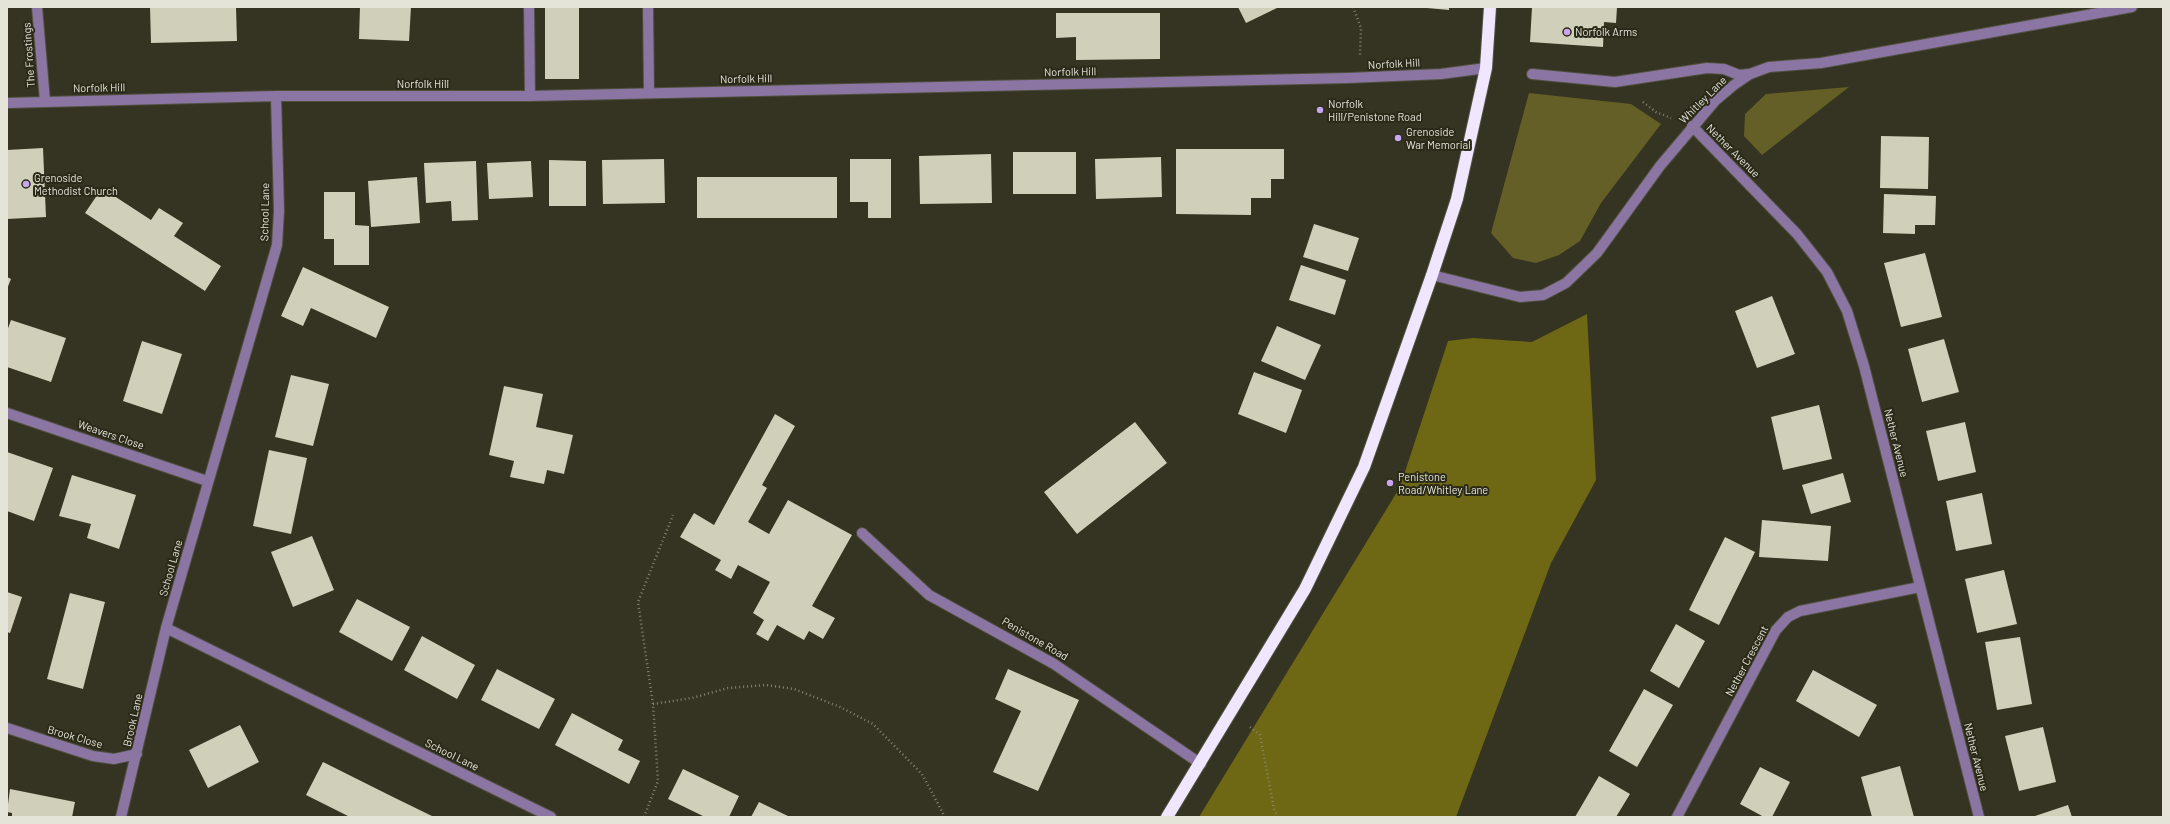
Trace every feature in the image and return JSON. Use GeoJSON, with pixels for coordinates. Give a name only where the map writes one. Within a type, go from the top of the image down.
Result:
{"type":"FeatureCollection","features":[{"type":"Feature","properties":{"kind":"highway"},"geometry":{"type":"LineString","coordinates":[[1167,817],[1201,764],[1305,588],[1364,467],[1432,275],[1457,199],[1486,68],[1490,7]]}},
{"type":"Feature","properties":{"kind":"street","name":"The Frostings"},"geometry":{"type":"LineString","coordinates":[[37,7],[45,101]]}},
{"type":"Feature","properties":{"kind":"street"},"geometry":{"type":"LineString","coordinates":[[529,7],[530,96]]}},
{"type":"Feature","properties":{"kind":"street"},"geometry":{"type":"LineString","coordinates":[[648,7],[649,93]]}},
{"type":"Feature","properties":{"kind":"street","name":"Whitley Lane"},"geometry":{"type":"LineString","coordinates":[[1432,275],[1520,297],[1543,295],[1566,283],[1597,254],[1660,166],[1692,126],[1734,85],[1750,74],[1769,67],[1821,63],[2132,7]]}},
{"type":"Feature","properties":{"kind":"street","name":"Norfolk Hill"},"geometry":{"type":"LineString","coordinates":[[7,103],[276,96],[530,96],[1360,77],[1441,74],[1486,68]]}},
{"type":"Feature","properties":{"kind":"street"},"geometry":{"type":"LineString","coordinates":[[1532,74],[1615,82],[1707,68],[1724,69],[1739,75],[1750,74]]}},
{"type":"Feature","properties":{"kind":"street","name":"School Lane"},"geometry":{"type":"LineString","coordinates":[[276,96],[279,211],[277,245],[207,481],[166,628],[551,817]]}},
{"type":"Feature","properties":{"kind":"street","name":"Nether Avenue"},"geometry":{"type":"LineString","coordinates":[[1692,126],[1797,234],[1827,272],[1847,311],[1864,366],[1979,817]]}},
{"type":"Feature","properties":{"kind":"street","name":"Weavers Close"},"geometry":{"type":"LineString","coordinates":[[7,412],[207,481]]}},
{"type":"Feature","properties":{"kind":"street","name":"Penistone Road"},"geometry":{"type":"LineString","coordinates":[[862,533],[928,595],[1054,664],[1201,764]]}},
{"type":"Feature","properties":{"kind":"street","name":"Nether Crescent"},"geometry":{"type":"LineString","coordinates":[[1677,817],[1776,630],[1788,617],[1800,611],[1920,587]]}},
{"type":"Feature","properties":{"kind":"street","name":"Brook Lane"},"geometry":{"type":"LineString","coordinates":[[121,817],[166,628]]}},
{"type":"Feature","properties":{"kind":"street","name":"Brook Close"},"geometry":{"type":"LineString","coordinates":[[7,728],[93,756],[114,759],[137,754]]}},
{"type":"Feature","properties":{"kind":"path"},"geometry":{"type":"LineString","coordinates":[[1353,7],[1361,28],[1360,77]]}},
{"type":"Feature","properties":{"kind":"path"},"geometry":{"type":"LineString","coordinates":[[1615,82],[1656,112],[1692,126]]}},
{"type":"Feature","properties":{"kind":"path"},"geometry":{"type":"LineString","coordinates":[[644,817],[658,781],[653,704],[638,602],[673,515]]}},
{"type":"Feature","properties":{"kind":"path"},"geometry":{"type":"LineString","coordinates":[[653,704],[692,698],[728,688],[766,685],[794,689],[840,707],[873,724],[922,774],[945,817]]}},
{"type":"Feature","properties":{"kind":"path"},"geometry":{"type":"LineString","coordinates":[[1230,714],[1260,735],[1274,809],[1278,817]]}},
{"type":"Feature","properties":{"kind":"shaded area"},"geometry":{"type":"Polygon","coordinates":[[[1849,87],[1762,155],[1744,136],[1745,114],[1766,94],[1849,87]]]}},
{"type":"Feature","properties":{"kind":"shaded area"},"geometry":{"type":"Polygon","coordinates":[[[1529,93],[1631,104],[1661,124],[1601,203],[1580,241],[1559,255],[1536,263],[1513,258],[1491,233],[1529,93]]]}},
{"type":"Feature","properties":{"kind":"shaded area"},"geometry":{"type":"Polygon","coordinates":[[[1587,314],[1596,480],[1551,563],[1456,817],[1199,817],[1400,487],[1448,341],[1473,338],[1532,342],[1587,314]]]}},
{"type":"Feature","properties":{"kind":"building"},"geometry":{"type":"Polygon","coordinates":[[[150,7],[236,7],[237,41],[151,43],[150,7]]]}},
{"type":"Feature","properties":{"kind":"building"},"geometry":{"type":"Polygon","coordinates":[[[360,7],[411,7],[409,41],[359,39],[360,7]]]}},
{"type":"Feature","properties":{"kind":"building"},"geometry":{"type":"Polygon","coordinates":[[[545,7],[579,7],[579,79],[545,79],[545,7]]]}},
{"type":"Feature","properties":{"kind":"building"},"geometry":{"type":"Polygon","coordinates":[[[1238,7],[1279,7],[1246,23],[1238,7]]]}},
{"type":"Feature","properties":{"kind":"building"},"geometry":{"type":"Polygon","coordinates":[[[1416,7],[1449,7],[1449,10],[1416,7]]]}},
{"type":"Feature","properties":{"kind":"building","name":"Norfolk Arms"},"geometry":{"type":"Polygon","coordinates":[[[1532,7],[1617,7],[1616,23],[1604,22],[1603,47],[1530,42],[1532,7]]]}},
{"type":"Feature","properties":{"kind":"building"},"geometry":{"type":"Polygon","coordinates":[[[1056,13],[1160,13],[1160,59],[1076,60],[1076,37],[1056,38],[1056,13]]]}},
{"type":"Feature","properties":{"kind":"building"},"geometry":{"type":"Polygon","coordinates":[[[1881,136],[1929,137],[1928,189],[1880,188],[1881,136]]]}},
{"type":"Feature","properties":{"kind":"building","name":"Grenoside Methodist Church"},"geometry":{"type":"Polygon","coordinates":[[[43,148],[46,217],[7,219],[7,150],[43,148]]]}},
{"type":"Feature","properties":{"kind":"building"},"geometry":{"type":"Polygon","coordinates":[[[1176,149],[1284,149],[1284,179],[1271,179],[1271,198],[1251,198],[1251,215],[1176,214],[1176,149]]]}},
{"type":"Feature","properties":{"kind":"building"},"geometry":{"type":"Polygon","coordinates":[[[1013,152],[1076,152],[1076,194],[1013,194],[1013,152]]]}},
{"type":"Feature","properties":{"kind":"building"},"geometry":{"type":"Polygon","coordinates":[[[991,154],[992,203],[920,204],[919,156],[991,154]]]}},
{"type":"Feature","properties":{"kind":"building"},"geometry":{"type":"Polygon","coordinates":[[[1161,157],[1162,197],[1096,199],[1095,159],[1161,157]]]}},
{"type":"Feature","properties":{"kind":"building"},"geometry":{"type":"Polygon","coordinates":[[[664,159],[665,203],[603,204],[602,160],[664,159]]]}},
{"type":"Feature","properties":{"kind":"building"},"geometry":{"type":"Polygon","coordinates":[[[850,159],[891,159],[891,218],[868,218],[868,202],[850,202],[850,159]]]}},
{"type":"Feature","properties":{"kind":"building"},"geometry":{"type":"Polygon","coordinates":[[[549,160],[586,161],[586,206],[549,206],[549,160]]]}},
{"type":"Feature","properties":{"kind":"building"},"geometry":{"type":"Polygon","coordinates":[[[476,161],[478,220],[452,221],[451,201],[426,203],[424,163],[476,161]]]}},
{"type":"Feature","properties":{"kind":"building"},"geometry":{"type":"Polygon","coordinates":[[[531,161],[533,197],[489,199],[487,163],[531,161]]]}},
{"type":"Feature","properties":{"kind":"building"},"geometry":{"type":"Polygon","coordinates":[[[417,177],[420,223],[371,227],[368,181],[417,177]]]}},
{"type":"Feature","properties":{"kind":"building"},"geometry":{"type":"Polygon","coordinates":[[[697,177],[837,177],[837,218],[697,218],[697,177]]]}},
{"type":"Feature","properties":{"kind":"building"},"geometry":{"type":"Polygon","coordinates":[[[102,188],[151,220],[159,208],[183,223],[174,236],[221,266],[205,291],[85,213],[102,188]]]}},
{"type":"Feature","properties":{"kind":"building"},"geometry":{"type":"Polygon","coordinates":[[[324,192],[355,192],[355,225],[369,226],[369,265],[334,265],[334,239],[324,239],[324,192]]]}},
{"type":"Feature","properties":{"kind":"building"},"geometry":{"type":"Polygon","coordinates":[[[1884,194],[1936,196],[1935,225],[1915,225],[1915,234],[1883,233],[1884,194]]]}},
{"type":"Feature","properties":{"kind":"building"},"geometry":{"type":"Polygon","coordinates":[[[1314,224],[1359,238],[1348,271],[1303,257],[1314,224]]]}},
{"type":"Feature","properties":{"kind":"building"},"geometry":{"type":"Polygon","coordinates":[[[1925,253],[1942,317],[1901,327],[1884,263],[1925,253]]]}},
{"type":"Feature","properties":{"kind":"building"},"geometry":{"type":"Polygon","coordinates":[[[1301,265],[1346,280],[1335,315],[1289,300],[1301,265]]]}},
{"type":"Feature","properties":{"kind":"building"},"geometry":{"type":"Polygon","coordinates":[[[303,267],[389,307],[376,338],[311,308],[303,326],[281,316],[303,267]]]}},
{"type":"Feature","properties":{"kind":"building"},"geometry":{"type":"Polygon","coordinates":[[[7,277],[11,279],[7,289],[7,277]]]}},
{"type":"Feature","properties":{"kind":"building"},"geometry":{"type":"Polygon","coordinates":[[[1772,296],[1795,354],[1757,368],[1735,311],[1772,296]]]}},
{"type":"Feature","properties":{"kind":"building"},"geometry":{"type":"Polygon","coordinates":[[[11,320],[66,338],[51,382],[7,367],[7,331],[11,320]]]}},
{"type":"Feature","properties":{"kind":"building"},"geometry":{"type":"Polygon","coordinates":[[[1277,326],[1321,345],[1305,380],[1261,361],[1277,326]]]}},
{"type":"Feature","properties":{"kind":"building"},"geometry":{"type":"Polygon","coordinates":[[[1944,339],[1959,392],[1922,402],[1908,349],[1944,339]]]}},
{"type":"Feature","properties":{"kind":"building"},"geometry":{"type":"Polygon","coordinates":[[[142,341],[182,354],[162,414],[123,401],[142,341]]]}},
{"type":"Feature","properties":{"kind":"building"},"geometry":{"type":"Polygon","coordinates":[[[1254,372],[1302,390],[1286,433],[1238,414],[1254,372]]]}},
{"type":"Feature","properties":{"kind":"building"},"geometry":{"type":"Polygon","coordinates":[[[291,375],[329,384],[313,446],[275,437],[291,375]]]}},
{"type":"Feature","properties":{"kind":"building"},"geometry":{"type":"Polygon","coordinates":[[[504,386],[543,394],[536,427],[573,435],[564,474],[547,470],[544,484],[510,477],[514,461],[489,455],[504,386]]]}},
{"type":"Feature","properties":{"kind":"building"},"geometry":{"type":"Polygon","coordinates":[[[1819,405],[1832,459],[1783,470],[1771,417],[1819,405]]]}},
{"type":"Feature","properties":{"kind":"building"},"geometry":{"type":"Polygon","coordinates":[[[775,414],[795,426],[762,485],[767,488],[748,522],[769,534],[788,500],[852,535],[812,606],[835,618],[823,639],[809,631],[804,640],[777,625],[768,641],[756,634],[764,620],[753,613],[770,582],[738,565],[731,579],[715,570],[721,560],[680,537],[694,513],[714,525],[775,414]]]}},
{"type":"Feature","properties":{"kind":"building"},"geometry":{"type":"Polygon","coordinates":[[[1135,422],[1167,463],[1077,534],[1044,492],[1135,422]]]}},
{"type":"Feature","properties":{"kind":"building"},"geometry":{"type":"Polygon","coordinates":[[[1965,422],[1976,472],[1938,481],[1926,431],[1965,422]]]}},
{"type":"Feature","properties":{"kind":"building"},"geometry":{"type":"Polygon","coordinates":[[[269,450],[307,458],[291,534],[253,526],[269,450]]]}},
{"type":"Feature","properties":{"kind":"building"},"geometry":{"type":"Polygon","coordinates":[[[7,452],[53,468],[34,521],[7,511],[7,452]]]}},
{"type":"Feature","properties":{"kind":"building"},"geometry":{"type":"Polygon","coordinates":[[[1843,473],[1851,502],[1811,514],[1802,485],[1843,473]]]}},
{"type":"Feature","properties":{"kind":"building"},"geometry":{"type":"Polygon","coordinates":[[[72,475],[136,495],[119,549],[87,538],[91,524],[59,516],[72,475]]]}},
{"type":"Feature","properties":{"kind":"building"},"geometry":{"type":"Polygon","coordinates":[[[1982,493],[1992,544],[1956,551],[1946,501],[1982,493]]]}},
{"type":"Feature","properties":{"kind":"building"},"geometry":{"type":"Polygon","coordinates":[[[1762,520],[1831,526],[1828,561],[1759,557],[1762,520]]]}},
{"type":"Feature","properties":{"kind":"building"},"geometry":{"type":"Polygon","coordinates":[[[312,536],[334,590],[293,607],[271,552],[312,536]]]}},
{"type":"Feature","properties":{"kind":"building"},"geometry":{"type":"Polygon","coordinates":[[[1725,537],[1755,552],[1719,625],[1689,610],[1725,537]]]}},
{"type":"Feature","properties":{"kind":"building"},"geometry":{"type":"Polygon","coordinates":[[[2004,570],[2017,624],[1977,633],[1965,579],[2004,570]]]}},
{"type":"Feature","properties":{"kind":"building"},"geometry":{"type":"Polygon","coordinates":[[[7,592],[22,597],[10,633],[7,632],[7,592]]]}},
{"type":"Feature","properties":{"kind":"building"},"geometry":{"type":"Polygon","coordinates":[[[70,593],[105,602],[83,689],[47,679],[70,593]]]}},
{"type":"Feature","properties":{"kind":"building"},"geometry":{"type":"Polygon","coordinates":[[[357,599],[410,627],[392,661],[339,632],[357,599]]]}},
{"type":"Feature","properties":{"kind":"building"},"geometry":{"type":"Polygon","coordinates":[[[1676,624],[1705,641],[1679,688],[1650,671],[1676,624]]]}},
{"type":"Feature","properties":{"kind":"building"},"geometry":{"type":"Polygon","coordinates":[[[422,636],[475,665],[457,699],[404,670],[422,636]]]}},
{"type":"Feature","properties":{"kind":"building"},"geometry":{"type":"Polygon","coordinates":[[[2020,637],[2032,704],[1997,710],[1985,642],[2020,637]]]}},
{"type":"Feature","properties":{"kind":"building"},"geometry":{"type":"Polygon","coordinates":[[[497,669],[555,699],[539,729],[481,700],[497,669]]]}},
{"type":"Feature","properties":{"kind":"building"},"geometry":{"type":"Polygon","coordinates":[[[1008,669],[1079,700],[1038,791],[993,772],[1021,711],[995,699],[1008,669]]]}},
{"type":"Feature","properties":{"kind":"building"},"geometry":{"type":"Polygon","coordinates":[[[1813,670],[1877,705],[1859,737],[1796,701],[1813,670]]]}},
{"type":"Feature","properties":{"kind":"building"},"geometry":{"type":"Polygon","coordinates":[[[1644,689],[1673,705],[1637,767],[1609,751],[1644,689]]]}},
{"type":"Feature","properties":{"kind":"building"},"geometry":{"type":"Polygon","coordinates":[[[572,713],[623,740],[618,750],[640,761],[629,784],[555,745],[572,713]]]}},
{"type":"Feature","properties":{"kind":"building"},"geometry":{"type":"Polygon","coordinates":[[[240,725],[259,762],[208,788],[189,750],[240,725]]]}},
{"type":"Feature","properties":{"kind":"building"},"geometry":{"type":"Polygon","coordinates":[[[2043,727],[2056,782],[2019,791],[2005,736],[2043,727]]]}},
{"type":"Feature","properties":{"kind":"building"},"geometry":{"type":"Polygon","coordinates":[[[323,762],[434,817],[350,817],[306,795],[323,762]]]}},
{"type":"Feature","properties":{"kind":"building"},"geometry":{"type":"Polygon","coordinates":[[[1900,766],[1914,817],[1872,817],[1861,777],[1900,766]]]}},
{"type":"Feature","properties":{"kind":"building"},"geometry":{"type":"Polygon","coordinates":[[[1760,767],[1790,782],[1772,817],[1764,817],[1740,804],[1760,767]]]}},
{"type":"Feature","properties":{"kind":"building"},"geometry":{"type":"Polygon","coordinates":[[[683,769],[739,796],[729,817],[705,817],[668,799],[683,769]]]}},
{"type":"Feature","properties":{"kind":"building"},"geometry":{"type":"Polygon","coordinates":[[[1599,776],[1630,794],[1616,817],[1575,817],[1599,776]]]}},
{"type":"Feature","properties":{"kind":"building"},"geometry":{"type":"Polygon","coordinates":[[[10,789],[75,802],[72,817],[12,817],[12,813],[7,812],[10,789]]]}},
{"type":"Feature","properties":{"kind":"building"},"geometry":{"type":"Polygon","coordinates":[[[759,802],[790,817],[751,817],[759,802]]]}},
{"type":"Feature","properties":{"kind":"building"},"geometry":{"type":"Polygon","coordinates":[[[2068,805],[2072,817],[2032,817],[2068,805]]]}},
{"type":"Feature","properties":{"kind":"place","name":"Norfolk Arms"},"geometry":{"type":"Point","coordinates":[1567,32]}},
{"type":"Feature","properties":{"kind":"place","name":"Norfolk Hill/Penistone Road"},"geometry":{"type":"Point","coordinates":[1320,110]}},
{"type":"Feature","properties":{"kind":"place","name":"Grenoside War Memorial"},"geometry":{"type":"Point","coordinates":[1398,138]}},
{"type":"Feature","properties":{"kind":"place","name":"Grenoside Methodist Church"},"geometry":{"type":"Point","coordinates":[26,184]}},
{"type":"Feature","properties":{"kind":"place","name":"Penistone Road/Whitley Lane"},"geometry":{"type":"Point","coordinates":[1390,483]}}]}
